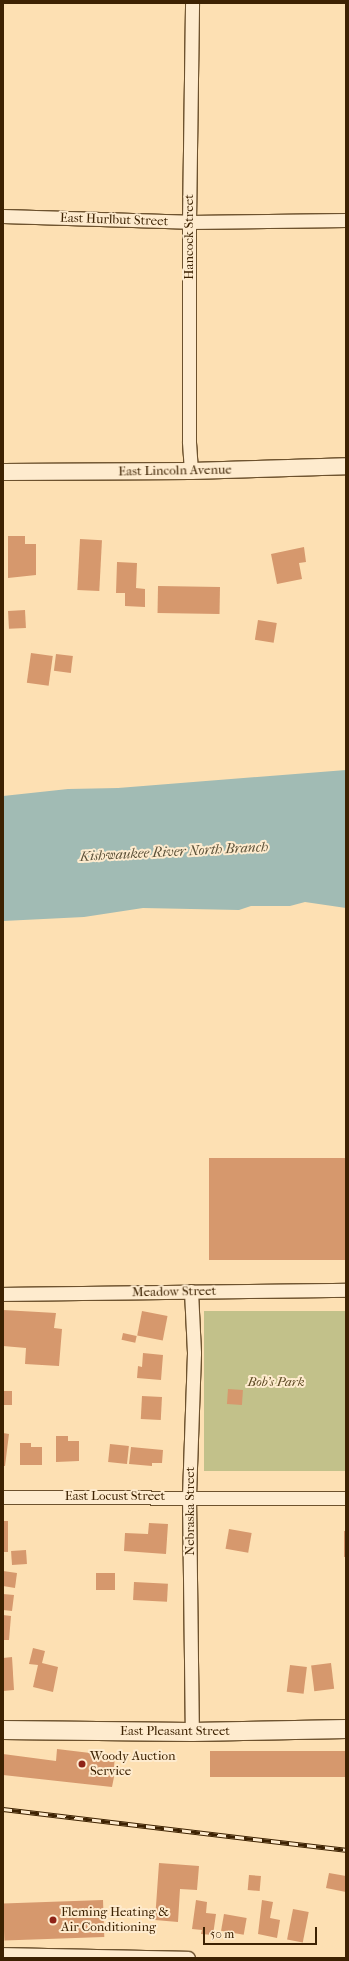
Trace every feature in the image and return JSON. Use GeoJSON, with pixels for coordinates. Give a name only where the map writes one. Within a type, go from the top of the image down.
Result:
{"type":"FeatureCollection","features":[{"type":"Feature","properties":{"kind":"main road","name":"East Pleasant Street"},"geometry":{"type":"LineString","coordinates":[[3,1730],[192,1732],[346,1730]]}},
{"type":"Feature","properties":{"kind":"street","name":"Hancock Street"},"geometry":{"type":"LineString","coordinates":[[191,471],[189,441],[189,222],[192,3]]}},
{"type":"Feature","properties":{"kind":"street","name":"East Hurlbut Street"},"geometry":{"type":"LineString","coordinates":[[3,216],[189,222],[346,220]]}},
{"type":"Feature","properties":{"kind":"street","name":"East Lincoln Avenue"},"geometry":{"type":"LineString","coordinates":[[3,472],[191,471],[346,466]]}},
{"type":"Feature","properties":{"kind":"street","name":"Meadow Street"},"geometry":{"type":"LineString","coordinates":[[3,1294],[346,1290]]}},
{"type":"Feature","properties":{"kind":"street","name":"Nebraska Street"},"geometry":{"type":"LineString","coordinates":[[191,1291],[194,1353],[189,1496],[192,1732]]}},
{"type":"Feature","properties":{"kind":"street","name":"East Locust Street"},"geometry":{"type":"LineString","coordinates":[[3,1496],[346,1498]]}},
{"type":"Feature","properties":{"kind":"street"},"geometry":{"type":"LineString","coordinates":[[3,1954],[188,1958]]}},
{"type":"Feature","properties":{"kind":"green space","name":"Bob's Park"},"geometry":{"type":"Polygon","coordinates":[[[204,1311],[346,1311],[346,1471],[204,1471],[204,1311]]]}},
{"type":"Feature","properties":{"kind":"water","name":"Kishwaukee River North Branch"},"geometry":{"type":"Polygon","coordinates":[[[346,770],[346,908],[305,902],[290,906],[251,906],[239,910],[143,908],[84,917],[3,921],[3,796],[68,789],[118,788],[346,770]]]}},
{"type":"Feature","properties":{"kind":"building"},"geometry":{"type":"Polygon","coordinates":[[[8,536],[25,536],[25,544],[36,544],[36,575],[8,578],[8,536]]]}},
{"type":"Feature","properties":{"kind":"building"},"geometry":{"type":"Polygon","coordinates":[[[80,539],[102,540],[99,591],[77,590],[80,539]]]}},
{"type":"Feature","properties":{"kind":"building"},"geometry":{"type":"Polygon","coordinates":[[[304,547],[306,562],[299,563],[302,579],[277,584],[271,554],[304,547]]]}},
{"type":"Feature","properties":{"kind":"building"},"geometry":{"type":"Polygon","coordinates":[[[117,562],[137,563],[136,588],[145,589],[145,607],[125,606],[125,593],[116,593],[117,562]]]}},
{"type":"Feature","properties":{"kind":"building"},"geometry":{"type":"Polygon","coordinates":[[[158,586],[220,587],[220,614],[158,613],[158,586]]]}},
{"type":"Feature","properties":{"kind":"building"},"geometry":{"type":"Polygon","coordinates":[[[25,610],[26,628],[9,629],[8,611],[25,610]]]}},
{"type":"Feature","properties":{"kind":"building"},"geometry":{"type":"Polygon","coordinates":[[[258,620],[277,623],[274,643],[255,640],[258,620]]]}},
{"type":"Feature","properties":{"kind":"building"},"geometry":{"type":"Polygon","coordinates":[[[31,653],[53,656],[49,686],[27,683],[31,653]]]}},
{"type":"Feature","properties":{"kind":"building"},"geometry":{"type":"Polygon","coordinates":[[[56,654],[73,656],[71,673],[54,671],[56,654]]]}},
{"type":"Feature","properties":{"kind":"building"},"geometry":{"type":"Polygon","coordinates":[[[209,1158],[346,1158],[346,1260],[209,1260],[209,1158]]]}},
{"type":"Feature","properties":{"kind":"building"},"geometry":{"type":"Polygon","coordinates":[[[3,1310],[56,1313],[54,1328],[62,1329],[59,1366],[25,1364],[26,1348],[3,1346],[3,1310]]]}},
{"type":"Feature","properties":{"kind":"building"},"geometry":{"type":"Polygon","coordinates":[[[142,1311],[168,1316],[163,1341],[137,1336],[142,1311]]]}},
{"type":"Feature","properties":{"kind":"building"},"geometry":{"type":"Polygon","coordinates":[[[123,1333],[137,1336],[135,1343],[122,1340],[123,1333]]]}},
{"type":"Feature","properties":{"kind":"building"},"geometry":{"type":"Polygon","coordinates":[[[143,1353],[163,1355],[161,1380],[137,1378],[138,1366],[142,1367],[143,1353]]]}},
{"type":"Feature","properties":{"kind":"building"},"geometry":{"type":"Polygon","coordinates":[[[228,1389],[243,1390],[242,1405],[227,1404],[228,1389]]]}},
{"type":"Feature","properties":{"kind":"building"},"geometry":{"type":"Polygon","coordinates":[[[3,1391],[12,1391],[12,1405],[3,1405],[3,1391]]]}},
{"type":"Feature","properties":{"kind":"building"},"geometry":{"type":"Polygon","coordinates":[[[142,1396],[162,1397],[161,1420],[141,1419],[142,1396]]]}},
{"type":"Feature","properties":{"kind":"building"},"geometry":{"type":"Polygon","coordinates":[[[3,1433],[9,1434],[5,1466],[3,1466],[3,1433]]]}},
{"type":"Feature","properties":{"kind":"building"},"geometry":{"type":"Polygon","coordinates":[[[56,1436],[68,1436],[68,1441],[79,1441],[79,1461],[56,1462],[56,1436]]]}},
{"type":"Feature","properties":{"kind":"building"},"geometry":{"type":"Polygon","coordinates":[[[20,1443],[31,1443],[31,1447],[42,1447],[42,1465],[20,1465],[20,1443]]]}},
{"type":"Feature","properties":{"kind":"building"},"geometry":{"type":"Polygon","coordinates":[[[110,1444],[129,1446],[127,1464],[108,1462],[110,1444]]]}},
{"type":"Feature","properties":{"kind":"building"},"geometry":{"type":"Polygon","coordinates":[[[131,1447],[163,1450],[162,1463],[152,1463],[152,1466],[129,1464],[131,1447]]]}},
{"type":"Feature","properties":{"kind":"building"},"geometry":{"type":"Polygon","coordinates":[[[3,1521],[8,1521],[8,1552],[3,1552],[3,1521]]]}},
{"type":"Feature","properties":{"kind":"building"},"geometry":{"type":"Polygon","coordinates":[[[149,1523],[168,1524],[166,1554],[124,1551],[125,1533],[148,1534],[149,1523]]]}},
{"type":"Feature","properties":{"kind":"building"},"geometry":{"type":"Polygon","coordinates":[[[229,1529],[252,1533],[248,1553],[226,1549],[229,1529]]]}},
{"type":"Feature","properties":{"kind":"building"},"geometry":{"type":"Polygon","coordinates":[[[344,1531],[346,1531],[346,1557],[344,1557],[344,1531]]]}},
{"type":"Feature","properties":{"kind":"building"},"geometry":{"type":"Polygon","coordinates":[[[26,1550],[27,1564],[12,1565],[11,1551],[26,1550]]]}},
{"type":"Feature","properties":{"kind":"building"},"geometry":{"type":"Polygon","coordinates":[[[3,1571],[17,1573],[15,1588],[3,1586],[3,1571]]]}},
{"type":"Feature","properties":{"kind":"building"},"geometry":{"type":"Polygon","coordinates":[[[96,1573],[115,1573],[115,1590],[96,1590],[96,1573]]]}},
{"type":"Feature","properties":{"kind":"building"},"geometry":{"type":"Polygon","coordinates":[[[134,1582],[168,1584],[167,1602],[133,1600],[134,1582]]]}},
{"type":"Feature","properties":{"kind":"building"},"geometry":{"type":"Polygon","coordinates":[[[3,1594],[14,1595],[12,1611],[3,1610],[3,1594]]]}},
{"type":"Feature","properties":{"kind":"building"},"geometry":{"type":"Polygon","coordinates":[[[3,1615],[11,1616],[9,1640],[3,1640],[3,1615]]]}},
{"type":"Feature","properties":{"kind":"building"},"geometry":{"type":"Polygon","coordinates":[[[33,1648],[45,1651],[42,1663],[58,1667],[53,1692],[33,1687],[38,1665],[29,1664],[33,1648]]]}},
{"type":"Feature","properties":{"kind":"building"},"geometry":{"type":"Polygon","coordinates":[[[12,1657],[14,1690],[3,1691],[3,1658],[12,1657]]]}},
{"type":"Feature","properties":{"kind":"building"},"geometry":{"type":"Polygon","coordinates":[[[331,1663],[334,1689],[314,1691],[311,1665],[331,1663]]]}},
{"type":"Feature","properties":{"kind":"building"},"geometry":{"type":"Polygon","coordinates":[[[290,1665],[307,1667],[304,1694],[287,1692],[290,1665]]]}},
{"type":"Feature","properties":{"kind":"building"},"geometry":{"type":"Polygon","coordinates":[[[57,1749],[115,1756],[114,1767],[116,1767],[112,1787],[3,1775],[3,1754],[56,1761],[57,1749]]]}},
{"type":"Feature","properties":{"kind":"building"},"geometry":{"type":"Polygon","coordinates":[[[210,1751],[346,1751],[346,1777],[210,1777],[210,1751]]]}},
{"type":"Feature","properties":{"kind":"building"},"geometry":{"type":"Polygon","coordinates":[[[159,1863],[199,1866],[197,1890],[180,1889],[178,1922],[155,1920],[159,1863]]]}},
{"type":"Feature","properties":{"kind":"building"},"geometry":{"type":"Polygon","coordinates":[[[329,1873],[346,1876],[346,1892],[326,1888],[329,1873]]]}},
{"type":"Feature","properties":{"kind":"building"},"geometry":{"type":"Polygon","coordinates":[[[249,1875],[261,1876],[260,1891],[248,1890],[249,1875]]]}},
{"type":"Feature","properties":{"kind":"building","name":"Fleming Heating & Air Conditioning"},"geometry":{"type":"Polygon","coordinates":[[[103,1900],[104,1937],[4,1940],[3,1903],[103,1900]]]}},
{"type":"Feature","properties":{"kind":"building"},"geometry":{"type":"Polygon","coordinates":[[[196,1900],[207,1902],[206,1913],[216,1914],[213,1935],[201,1934],[202,1930],[192,1929],[196,1900]]]}},
{"type":"Feature","properties":{"kind":"building"},"geometry":{"type":"Polygon","coordinates":[[[262,1900],[273,1902],[270,1918],[280,1920],[277,1938],[258,1934],[262,1900]]]}},
{"type":"Feature","properties":{"kind":"building"},"geometry":{"type":"Polygon","coordinates":[[[293,1909],[309,1912],[303,1942],[287,1939],[293,1909]]]}},
{"type":"Feature","properties":{"kind":"building"},"geometry":{"type":"Polygon","coordinates":[[[224,1914],[247,1918],[244,1935],[221,1931],[224,1914]]]}},
{"type":"Feature","properties":{"kind":"railway"},"geometry":{"type":"LineString","coordinates":[[3,1809],[346,1850]]}},
{"type":"Feature","properties":{"kind":"place","name":"Woody Auction Service"},"geometry":{"type":"Point","coordinates":[82,1764]}},
{"type":"Feature","properties":{"kind":"place","name":"Fleming Heating & Air Conditioning"},"geometry":{"type":"Point","coordinates":[53,1920]}}]}
